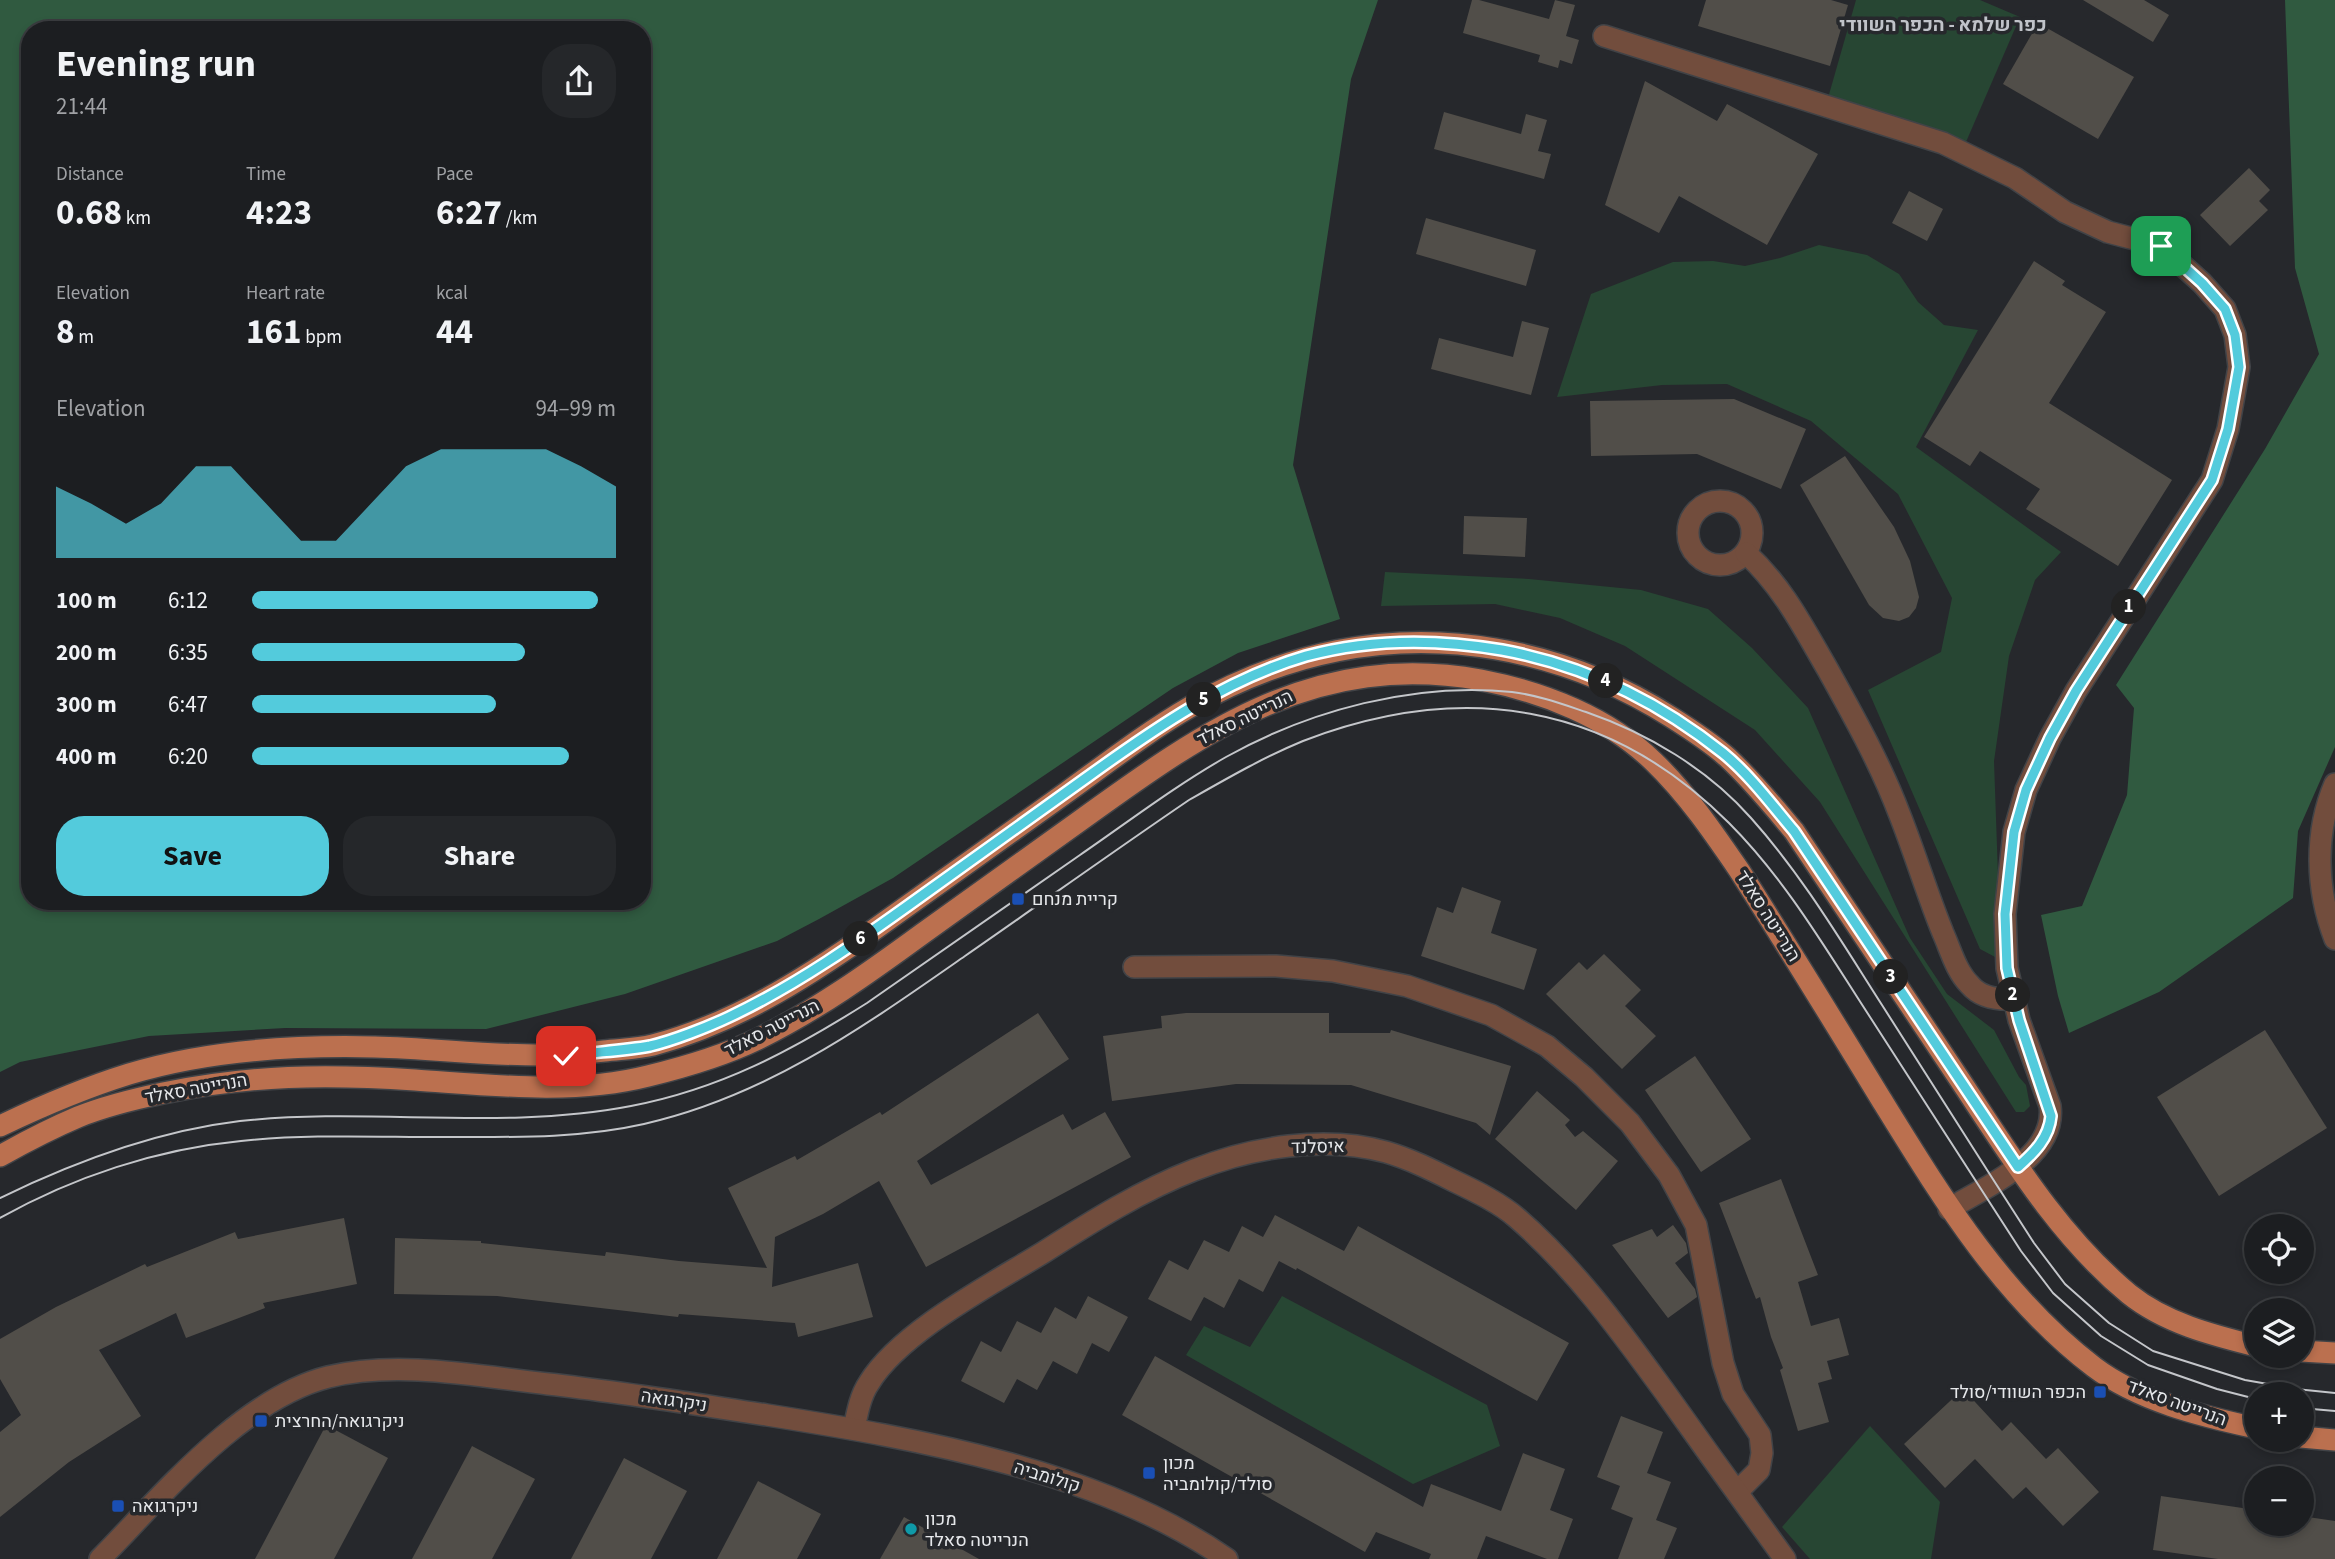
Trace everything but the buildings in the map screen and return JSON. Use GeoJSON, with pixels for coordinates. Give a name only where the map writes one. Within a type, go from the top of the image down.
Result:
{"type":"FeatureCollection","features":[{"type":"Feature","properties":{"kind":"main road","name":"הנרייטה סאלד"},"geometry":{"type":"LineString","coordinates":[[0,1126],[76,1092],[134,1073],[203,1057],[290,1047],[566,1056],[650,1045],[727,1018],[807,975],[869,934],[1136,742],[1190,707],[1247,678],[1306,656],[1356,646],[1412,642],[1481,647],[1537,656],[1590,674],[1638,696],[1725,755],[1758,788],[1794,831],[2018,1167],[2097,1264],[2130,1295],[2159,1314],[2187,1326],[2244,1343]]}},
{"type":"Feature","properties":{"kind":"main road","name":"הנרייטה סאלד"},"geometry":{"type":"LineString","coordinates":[[0,1156],[80,1116],[104,1108],[186,1089],[242,1080],[309,1075],[504,1086],[576,1086],[641,1078],[706,1060],[758,1039],[857,981],[1155,767],[1244,714],[1303,690],[1358,677],[1434,675],[1495,683],[1556,701],[1596,720],[1653,761],[1710,828],[1739,870],[1949,1209],[2022,1300],[2095,1367],[2138,1392],[2244,1425]]}},
{"type":"Feature","properties":{"kind":"main road"},"geometry":{"type":"LineString","coordinates":[[2314,1352],[2335,1353]]}},
{"type":"Feature","properties":{"kind":"main road"},"geometry":{"type":"LineString","coordinates":[[2314,1438],[2335,1440]]}},
{"type":"Feature","properties":{"kind":"street"},"geometry":{"type":"LineString","coordinates":[[1604,36],[1944,143],[2015,178],[2065,212],[2108,232],[2161,246],[2202,283],[2225,309],[2235,335],[2239,367],[2228,429],[2212,480],[2076,691],[2026,790],[2014,832],[2005,914],[2007,968],[2014,999],[2051,1116],[2048,1132],[2039,1146],[2018,1167],[1949,1209]]}},
{"type":"Feature","properties":{"kind":"street"},"geometry":{"type":"LineString","coordinates":[[1746,553],[1768,573],[1793,610],[1860,727],[1900,814],[1923,885],[1958,968],[1970,986],[1980,994],[1998,1000],[2014,999]]}},
{"type":"Feature","properties":{"kind":"street"},"geometry":{"type":"LineString","coordinates":[[2335,784],[2322,833],[2319,877],[2326,917],[2335,939]]}},
{"type":"Feature","properties":{"kind":"street"},"geometry":{"type":"LineString","coordinates":[[1134,967],[1276,966],[1333,971],[1407,986],[1491,1015],[1547,1046],[1584,1077],[1630,1123],[1669,1175],[1696,1225],[1723,1363],[1733,1394],[1760,1435],[1762,1453],[1759,1470],[1737,1492]]}},
{"type":"Feature","properties":{"kind":"street","name":"איסלנד"},"geometry":{"type":"LineString","coordinates":[[854,1429],[868,1384],[905,1343],[1072,1234],[1156,1188],[1194,1170],[1231,1158],[1269,1149],[1349,1146],[1385,1152],[1421,1165],[1466,1186],[1515,1216],[1567,1266],[1610,1316],[1785,1559]]}},
{"type":"Feature","properties":{"kind":"street","name":"ניקרגואה"},"geometry":{"type":"LineString","coordinates":[[100,1559],[205,1451],[254,1413],[297,1388],[328,1377],[370,1371],[431,1371],[616,1391],[854,1429]]}},
{"type":"Feature","properties":{"kind":"street","name":"קולומביה"},"geometry":{"type":"LineString","coordinates":[[854,1429],[1065,1480],[1174,1527],[1227,1559]]}},
{"type":"Feature","properties":{"kind":"green space"},"geometry":{"type":"Polygon","coordinates":[[[0,0],[1378,0],[1351,79],[1293,465],[1340,619],[1238,653],[1173,688],[893,878],[819,919],[777,941],[625,994],[486,1029],[285,1028],[149,1036],[20,1062],[0,1072],[0,0]]]}},
{"type":"Feature","properties":{"kind":"green space"},"geometry":{"type":"Polygon","coordinates":[[[1856,0],[1980,0],[2020,17],[1966,142],[1828,98],[1856,0]]]}},
{"type":"Feature","properties":{"kind":"green space"},"geometry":{"type":"Polygon","coordinates":[[[2285,0],[2335,0],[2335,747],[2298,831],[2293,898],[2159,992],[2069,1033],[2058,996],[2041,915],[2082,906],[2127,795],[2134,708],[2116,685],[2265,449],[2319,354],[2295,268],[2285,0]]]}},
{"type":"Feature","properties":{"kind":"green space"},"geometry":{"type":"Polygon","coordinates":[[[1819,245],[1867,255],[1899,274],[1918,302],[1944,325],[1978,330],[1916,447],[2061,552],[2035,580],[2009,656],[1994,761],[1999,904],[1997,958],[1980,949],[1868,690],[1941,652],[1952,598],[1898,494],[1811,421],[1727,384],[1662,385],[1557,397],[1591,294],[1673,262],[1713,261],[1745,266],[1819,245]]]}},
{"type":"Feature","properties":{"kind":"green space"},"geometry":{"type":"Polygon","coordinates":[[[1385,572],[1529,579],[1641,590],[1708,609],[1752,648],[1808,708],[1910,938],[1947,994],[1994,1030],[2026,1085],[2030,1106],[2024,1112],[2016,1112],[1820,802],[1755,730],[1625,646],[1560,618],[1495,604],[1381,606],[1385,572]]]}},
{"type":"Feature","properties":{"kind":"green space"},"geometry":{"type":"Polygon","coordinates":[[[1282,1296],[1487,1405],[1500,1446],[1413,1484],[1186,1355],[1204,1326],[1250,1347],[1282,1296]]]}},
{"type":"Feature","properties":{"kind":"green space"},"geometry":{"type":"Polygon","coordinates":[[[1870,1426],[1940,1502],[1931,1559],[1810,1559],[1782,1527],[1870,1426]]]}},
{"type":"Feature","properties":{"kind":"tram line"},"geometry":{"type":"LineString","coordinates":[[0,1198],[117,1149],[209,1126],[289,1117],[485,1118],[582,1113],[664,1099],[725,1079],[811,1037],[867,1003],[1170,792],[1258,740],[1328,713],[1401,696],[1438,691],[1512,692],[1586,712],[1654,742],[1696,768],[1734,800],[1770,840],[1820,909],[2034,1243],[2065,1284],[2109,1323],[2153,1351],[2245,1380],[2335,1393]]}},
{"type":"Feature","properties":{"kind":"tram line"},"geometry":{"type":"LineString","coordinates":[[0,1218],[57,1190],[116,1167],[210,1145],[316,1137],[569,1135],[619,1129],[689,1112],[773,1077],[851,1033],[1189,800],[1260,761],[1303,741],[1362,722],[1420,711],[1476,708],[1530,714],[1583,728],[1634,751],[1682,782],[1729,823],[1769,868],[1805,917],[2021,1251],[2053,1293],[2101,1336],[2148,1365],[2244,1396]]}},
{"type":"Feature","properties":{"kind":"tram line"},"geometry":{"type":"LineString","coordinates":[[2314,1409],[2335,1411]]}},
{"type":"Feature","properties":{"kind":"place","name":"קריית מנחם"},"geometry":{"type":"Point","coordinates":[1018,899]}},
{"type":"Feature","properties":{"kind":"place","name":"הכפר השוודי/סולד"},"geometry":{"type":"Point","coordinates":[2100,1392]}},
{"type":"Feature","properties":{"kind":"place","name":"ניקרגואה/החרצית"},"geometry":{"type":"Point","coordinates":[261,1421]}},
{"type":"Feature","properties":{"kind":"place","name":"מכון סולד/קולומביה"},"geometry":{"type":"Point","coordinates":[1149,1473]}},
{"type":"Feature","properties":{"kind":"place","name":"ניקרגואה"},"geometry":{"type":"Point","coordinates":[118,1506]}},
{"type":"Feature","properties":{"kind":"place","name":"מכון הנרייטה סאלד"},"geometry":{"type":"Point","coordinates":[911,1529]}},
{"type":"Feature","properties":{"kind":"district","name":"כפר שלמא - הכפר השוודי"},"geometry":{"type":"Point","coordinates":[1943,25]}},
{"type":"Feature","properties":{"kind":"route"},"geometry":{"type":"LineString","coordinates":[[566,1056],[650,1045],[727,1018],[807,975],[869,934],[1136,742],[1190,707],[1247,678],[1306,656],[1356,646],[1412,642],[1481,647],[1537,656],[1590,674],[1638,696],[1725,755],[1758,788],[1794,831],[2018,1167],[2039,1146],[2048,1132],[2051,1116],[2050,1106],[2019,1020],[2007,968],[2005,914],[2014,832],[2026,790],[2076,691],[2212,480],[2228,429],[2239,367],[2235,335],[2225,309],[2202,283],[2161,246]]}}]}
